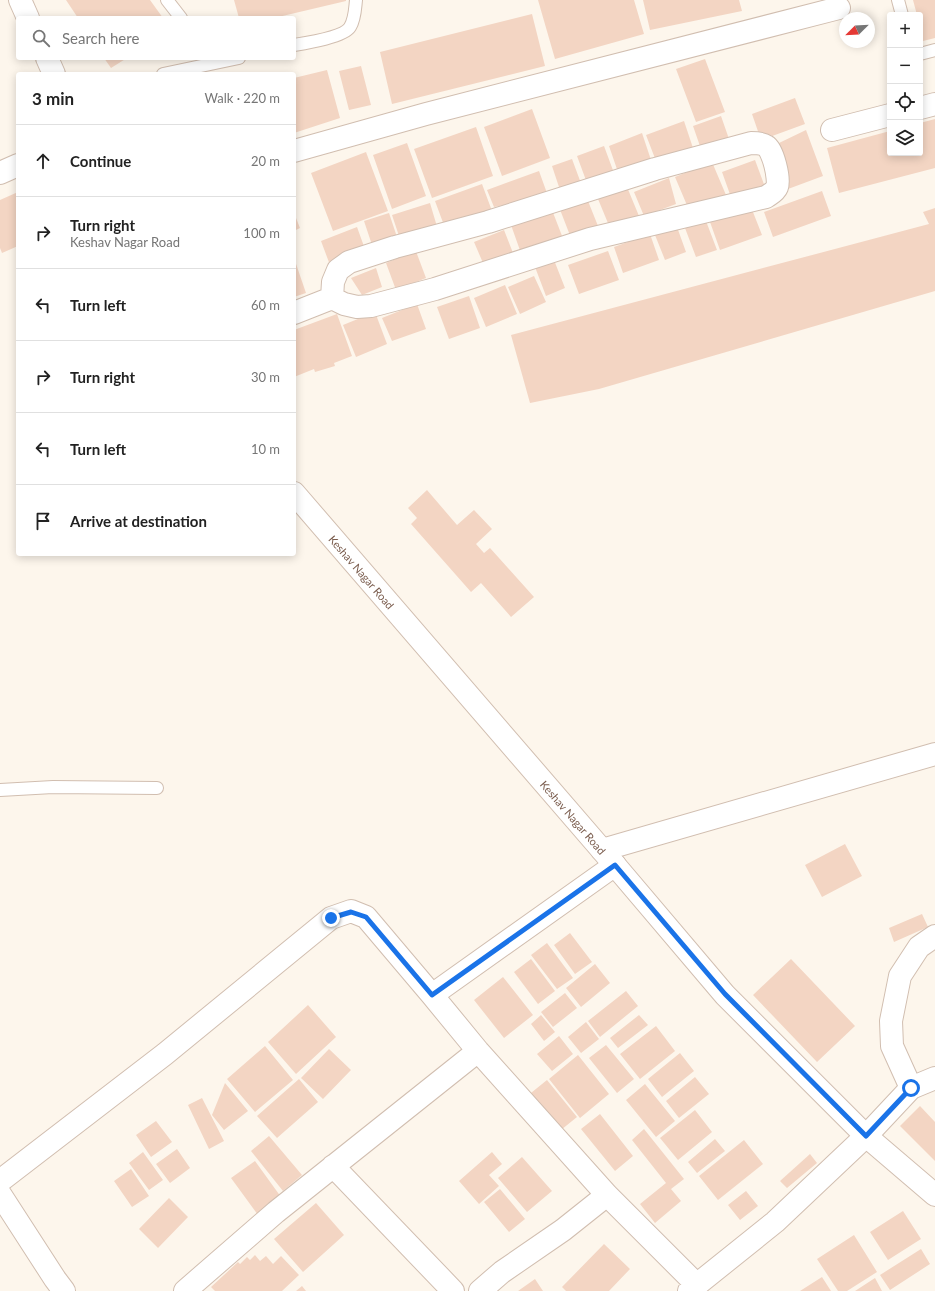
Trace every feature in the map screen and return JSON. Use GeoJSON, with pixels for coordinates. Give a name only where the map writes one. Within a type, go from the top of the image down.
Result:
{"type":"FeatureCollection","features":[{"type":"Feature","properties":{"kind":"street"},"geometry":{"type":"LineString","coordinates":[[20,0],[27,16]]}},
{"type":"Feature","properties":{"kind":"street"},"geometry":{"type":"LineString","coordinates":[[296,150],[426,114],[839,8]]}},
{"type":"Feature","properties":{"kind":"street"},"geometry":{"type":"LineString","coordinates":[[48,60],[53,72]]}},
{"type":"Feature","properties":{"kind":"street"},"geometry":{"type":"LineString","coordinates":[[923,107],[935,104]]}},
{"type":"Feature","properties":{"kind":"street"},"geometry":{"type":"LineString","coordinates":[[832,130],[887,116]]}},
{"type":"Feature","properties":{"kind":"street"},"geometry":{"type":"LineString","coordinates":[[296,312],[332,298],[344,304],[357,307],[371,306],[435,289],[590,239],[766,197],[773,193],[777,186],[778,178],[772,153],[767,146],[760,143],[751,143],[655,169],[488,222],[388,249],[349,262],[338,270],[333,282],[332,298]]}},
{"type":"Feature","properties":{"kind":"street"},"geometry":{"type":"LineString","coordinates":[[0,173],[16,166]]}},
{"type":"Feature","properties":{"kind":"street","name":"Keshav Nagar Road"},"geometry":{"type":"LineString","coordinates":[[296,495],[725,994],[866,1136],[935,1195]]}},
{"type":"Feature","properties":{"kind":"street"},"geometry":{"type":"LineString","coordinates":[[432,995],[608,857],[935,754]]}},
{"type":"Feature","properties":{"kind":"street"},"geometry":{"type":"LineString","coordinates":[[0,1181],[165,1054],[331,918],[351,912],[366,917],[478,1051],[607,1195],[693,1288],[775,1222],[866,1136],[911,1088],[935,1078]]}},
{"type":"Feature","properties":{"kind":"street"},"geometry":{"type":"LineString","coordinates":[[911,1088],[892,1046],[891,1021],[900,976],[919,947],[935,936]]}},
{"type":"Feature","properties":{"kind":"street"},"geometry":{"type":"LineString","coordinates":[[193,1289],[276,1212],[478,1051]]}},
{"type":"Feature","properties":{"kind":"street"},"geometry":{"type":"LineString","coordinates":[[333,1166],[453,1291]]}},
{"type":"Feature","properties":{"kind":"street"},"geometry":{"type":"LineString","coordinates":[[0,1194],[55,1280],[64,1291]]}},
{"type":"Feature","properties":{"kind":"street"},"geometry":{"type":"LineString","coordinates":[[480,1291],[502,1272],[563,1230],[607,1195]]}},
{"type":"Feature","properties":{"kind":"lane"},"geometry":{"type":"LineString","coordinates":[[167,0],[179,16]]}},
{"type":"Feature","properties":{"kind":"lane"},"geometry":{"type":"LineString","coordinates":[[296,45],[336,36],[350,28],[355,15],[356,0]]}},
{"type":"Feature","properties":{"kind":"lane"},"geometry":{"type":"LineString","coordinates":[[898,0],[901,12]]}},
{"type":"Feature","properties":{"kind":"lane"},"geometry":{"type":"LineString","coordinates":[[923,53],[935,50]]}},
{"type":"Feature","properties":{"kind":"lane"},"geometry":{"type":"LineString","coordinates":[[171,72],[214,61]]}},
{"type":"Feature","properties":{"kind":"lane"},"geometry":{"type":"LineString","coordinates":[[0,790],[53,787],[157,788]]}},
{"type":"Feature","properties":{"kind":"building"},"geometry":{"type":"Polygon","coordinates":[[[66,0],[150,0],[162,16],[77,16],[66,0]]]}},
{"type":"Feature","properties":{"kind":"building"},"geometry":{"type":"Polygon","coordinates":[[[234,0],[346,0],[282,16],[238,16],[234,0]]]}},
{"type":"Feature","properties":{"kind":"building"},"geometry":{"type":"Polygon","coordinates":[[[538,0],[634,0],[644,34],[555,59],[538,0]]]}},
{"type":"Feature","properties":{"kind":"building"},"geometry":{"type":"Polygon","coordinates":[[[643,0],[739,0],[742,11],[650,30],[643,0]]]}},
{"type":"Feature","properties":{"kind":"building"},"geometry":{"type":"Polygon","coordinates":[[[913,0],[935,0],[935,38],[923,41],[923,12],[916,12],[913,0]]]}},
{"type":"Feature","properties":{"kind":"building"},"geometry":{"type":"Polygon","coordinates":[[[532,14],[545,66],[392,104],[380,52],[532,14]]]}},
{"type":"Feature","properties":{"kind":"building"},"geometry":{"type":"Polygon","coordinates":[[[705,59],[725,112],[696,122],[676,69],[705,59]]]}},
{"type":"Feature","properties":{"kind":"building"},"geometry":{"type":"Polygon","coordinates":[[[105,60],[124,60],[111,68],[105,60]]]}},
{"type":"Feature","properties":{"kind":"building"},"geometry":{"type":"Polygon","coordinates":[[[361,66],[371,105],[349,110],[339,71],[361,66]]]}},
{"type":"Feature","properties":{"kind":"building"},"geometry":{"type":"Polygon","coordinates":[[[327,70],[340,118],[296,132],[296,78],[327,70]]]}},
{"type":"Feature","properties":{"kind":"building"},"geometry":{"type":"Polygon","coordinates":[[[795,98],[805,124],[761,140],[752,114],[795,98]]]}},
{"type":"Feature","properties":{"kind":"building"},"geometry":{"type":"Polygon","coordinates":[[[532,109],[550,158],[502,176],[484,127],[532,109]]]}},
{"type":"Feature","properties":{"kind":"building"},"geometry":{"type":"Polygon","coordinates":[[[721,116],[729,139],[701,149],[693,126],[721,116]]]}},
{"type":"Feature","properties":{"kind":"building"},"geometry":{"type":"Polygon","coordinates":[[[935,119],[935,168],[839,193],[827,148],[887,132],[887,156],[923,156],[923,122],[935,119]]]}},
{"type":"Feature","properties":{"kind":"building"},"geometry":{"type":"Polygon","coordinates":[[[684,121],[693,148],[656,161],[646,135],[684,121]]]}},
{"type":"Feature","properties":{"kind":"building"},"geometry":{"type":"Polygon","coordinates":[[[476,127],[493,176],[432,198],[414,149],[476,127]]]}},
{"type":"Feature","properties":{"kind":"building"},"geometry":{"type":"Polygon","coordinates":[[[806,130],[823,176],[788,189],[779,143],[806,130]]]}},
{"type":"Feature","properties":{"kind":"building"},"geometry":{"type":"Polygon","coordinates":[[[642,133],[652,163],[619,175],[609,146],[642,133]]]}},
{"type":"Feature","properties":{"kind":"building"},"geometry":{"type":"Polygon","coordinates":[[[407,143],[426,196],[392,209],[373,155],[407,143]]]}},
{"type":"Feature","properties":{"kind":"building"},"geometry":{"type":"Polygon","coordinates":[[[604,146],[614,173],[587,183],[577,156],[604,146]]]}},
{"type":"Feature","properties":{"kind":"building"},"geometry":{"type":"Polygon","coordinates":[[[366,152],[388,211],[333,231],[311,173],[366,152]]]}},
{"type":"Feature","properties":{"kind":"building"},"geometry":{"type":"Polygon","coordinates":[[[572,159],[582,186],[561,193],[552,166],[572,159]]]}},
{"type":"Feature","properties":{"kind":"building"},"geometry":{"type":"Polygon","coordinates":[[[755,160],[765,187],[732,200],[722,172],[755,160]]]}},
{"type":"Feature","properties":{"kind":"building"},"geometry":{"type":"Polygon","coordinates":[[[712,162],[726,195],[689,210],[675,177],[712,162]]]}},
{"type":"Feature","properties":{"kind":"building"},"geometry":{"type":"Polygon","coordinates":[[[539,171],[548,196],[494,207],[487,190],[539,171]]]}},
{"type":"Feature","properties":{"kind":"building"},"geometry":{"type":"Polygon","coordinates":[[[669,178],[676,204],[644,216],[634,192],[669,178]]]}},
{"type":"Feature","properties":{"kind":"building"},"geometry":{"type":"Polygon","coordinates":[[[482,184],[492,211],[445,228],[435,201],[482,184]]]}},
{"type":"Feature","properties":{"kind":"building"},"geometry":{"type":"Polygon","coordinates":[[[627,187],[639,216],[610,228],[598,199],[627,187]]]}},
{"type":"Feature","properties":{"kind":"building"},"geometry":{"type":"Polygon","coordinates":[[[822,191],[831,216],[773,237],[764,212],[822,191]]]}},
{"type":"Feature","properties":{"kind":"building"},"geometry":{"type":"Polygon","coordinates":[[[16,193],[16,247],[2,253],[0,248],[0,200],[16,193]]]}},
{"type":"Feature","properties":{"kind":"building"},"geometry":{"type":"Polygon","coordinates":[[[586,196],[600,231],[571,238],[559,207],[586,196]]]}},
{"type":"Feature","properties":{"kind":"building"},"geometry":{"type":"Polygon","coordinates":[[[430,203],[438,230],[401,242],[392,215],[430,203]]]}},
{"type":"Feature","properties":{"kind":"building"},"geometry":{"type":"Polygon","coordinates":[[[751,207],[762,235],[720,250],[710,222],[751,207]]]}},
{"type":"Feature","properties":{"kind":"building"},"geometry":{"type":"Polygon","coordinates":[[[935,208],[935,291],[599,389],[530,403],[511,335],[929,224],[923,212],[935,208]]]}},
{"type":"Feature","properties":{"kind":"building"},"geometry":{"type":"Polygon","coordinates":[[[552,210],[564,241],[522,256],[511,225],[552,210]]]}},
{"type":"Feature","properties":{"kind":"building"},"geometry":{"type":"Polygon","coordinates":[[[389,213],[398,240],[373,248],[364,221],[389,213]]]}},
{"type":"Feature","properties":{"kind":"building"},"geometry":{"type":"Polygon","coordinates":[[[296,218],[300,228],[296,230],[296,218]]]}},
{"type":"Feature","properties":{"kind":"building"},"geometry":{"type":"Polygon","coordinates":[[[706,221],[717,250],[696,257],[685,228],[706,221]]]}},
{"type":"Feature","properties":{"kind":"building"},"geometry":{"type":"Polygon","coordinates":[[[357,227],[366,252],[330,265],[321,241],[357,227]]]}},
{"type":"Feature","properties":{"kind":"building"},"geometry":{"type":"Polygon","coordinates":[[[677,227],[686,252],[665,260],[655,235],[677,227]]]}},
{"type":"Feature","properties":{"kind":"building"},"geometry":{"type":"Polygon","coordinates":[[[504,230],[515,258],[486,270],[474,242],[504,230]]]}},
{"type":"Feature","properties":{"kind":"building"},"geometry":{"type":"Polygon","coordinates":[[[650,234],[659,260],[623,273],[614,247],[650,234]]]}},
{"type":"Feature","properties":{"kind":"building"},"geometry":{"type":"Polygon","coordinates":[[[414,246],[426,278],[396,290],[386,263],[408,254],[414,246]]]}},
{"type":"Feature","properties":{"kind":"building"},"geometry":{"type":"Polygon","coordinates":[[[608,251],[619,280],[579,294],[568,265],[608,251]]]}},
{"type":"Feature","properties":{"kind":"building"},"geometry":{"type":"Polygon","coordinates":[[[554,260],[565,288],[546,296],[535,267],[554,260]]]}},
{"type":"Feature","properties":{"kind":"building"},"geometry":{"type":"Polygon","coordinates":[[[296,264],[306,293],[296,296],[296,264]]]}},
{"type":"Feature","properties":{"kind":"building"},"geometry":{"type":"Polygon","coordinates":[[[376,268],[382,287],[362,295],[351,278],[376,268]]]}},
{"type":"Feature","properties":{"kind":"building"},"geometry":{"type":"Polygon","coordinates":[[[534,276],[546,302],[520,314],[508,287],[534,276]]]}},
{"type":"Feature","properties":{"kind":"building"},"geometry":{"type":"Polygon","coordinates":[[[505,285],[517,314],[486,327],[474,298],[505,285]]]}},
{"type":"Feature","properties":{"kind":"building"},"geometry":{"type":"Polygon","coordinates":[[[469,296],[480,328],[449,339],[437,307],[469,296]]]}},
{"type":"Feature","properties":{"kind":"building"},"geometry":{"type":"Polygon","coordinates":[[[417,304],[426,329],[392,341],[382,318],[417,304]]]}},
{"type":"Feature","properties":{"kind":"building"},"geometry":{"type":"Polygon","coordinates":[[[375,312],[387,344],[356,357],[343,325],[375,312]]]}},
{"type":"Feature","properties":{"kind":"building"},"geometry":{"type":"Polygon","coordinates":[[[337,314],[352,356],[334,363],[335,366],[315,372],[314,369],[296,376],[296,329],[337,314]]]}},
{"type":"Feature","properties":{"kind":"building"},"geometry":{"type":"Polygon","coordinates":[[[427,490],[457,525],[474,510],[492,529],[476,544],[484,553],[490,548],[534,597],[511,617],[481,583],[471,592],[411,524],[417,518],[408,508],[427,490]]]}},
{"type":"Feature","properties":{"kind":"building"},"geometry":{"type":"Polygon","coordinates":[[[845,844],[862,876],[822,897],[805,865],[845,844]]]}},
{"type":"Feature","properties":{"kind":"building"},"geometry":{"type":"Polygon","coordinates":[[[922,914],[928,927],[894,942],[889,928],[922,914]]]}},
{"type":"Feature","properties":{"kind":"building"},"geometry":{"type":"Polygon","coordinates":[[[570,933],[592,962],[575,974],[554,945],[570,933]]]}},
{"type":"Feature","properties":{"kind":"building"},"geometry":{"type":"Polygon","coordinates":[[[547,943],[573,978],[557,989],[531,955],[547,943]]]}},
{"type":"Feature","properties":{"kind":"building"},"geometry":{"type":"Polygon","coordinates":[[[531,959],[555,991],[538,1004],[514,972],[531,959]]]}},
{"type":"Feature","properties":{"kind":"building"},"geometry":{"type":"Polygon","coordinates":[[[791,959],[855,1026],[817,1062],[753,995],[791,959]]]}},
{"type":"Feature","properties":{"kind":"building"},"geometry":{"type":"Polygon","coordinates":[[[595,964],[610,983],[581,1007],[566,988],[595,964]]]}},
{"type":"Feature","properties":{"kind":"building"},"geometry":{"type":"Polygon","coordinates":[[[503,977],[533,1015],[504,1038],[474,1000],[503,977]]]}},
{"type":"Feature","properties":{"kind":"building"},"geometry":{"type":"Polygon","coordinates":[[[626,991],[638,1006],[600,1037],[588,1021],[626,991]]]}},
{"type":"Feature","properties":{"kind":"building"},"geometry":{"type":"Polygon","coordinates":[[[565,993],[577,1008],[553,1027],[541,1012],[565,993]]]}},
{"type":"Feature","properties":{"kind":"building"},"geometry":{"type":"Polygon","coordinates":[[[308,1005],[336,1037],[296,1074],[268,1042],[308,1005]]]}},
{"type":"Feature","properties":{"kind":"building"},"geometry":{"type":"Polygon","coordinates":[[[541,1015],[555,1032],[544,1041],[531,1024],[541,1015]]]}},
{"type":"Feature","properties":{"kind":"building"},"geometry":{"type":"Polygon","coordinates":[[[639,1015],[648,1025],[618,1048],[610,1038],[639,1015]]]}},
{"type":"Feature","properties":{"kind":"building"},"geometry":{"type":"Polygon","coordinates":[[[586,1022],[599,1039],[581,1053],[568,1037],[586,1022]]]}},
{"type":"Feature","properties":{"kind":"building"},"geometry":{"type":"Polygon","coordinates":[[[656,1026],[675,1051],[640,1079],[620,1054],[656,1026]]]}},
{"type":"Feature","properties":{"kind":"building"},"geometry":{"type":"Polygon","coordinates":[[[559,1036],[573,1054],[552,1071],[537,1054],[559,1036]]]}},
{"type":"Feature","properties":{"kind":"building"},"geometry":{"type":"Polygon","coordinates":[[[606,1045],[634,1079],[617,1093],[589,1058],[606,1045]]]}},
{"type":"Feature","properties":{"kind":"building"},"geometry":{"type":"Polygon","coordinates":[[[265,1046],[293,1080],[255,1112],[227,1079],[265,1046]]]}},
{"type":"Feature","properties":{"kind":"building"},"geometry":{"type":"Polygon","coordinates":[[[329,1049],[351,1070],[323,1099],[301,1078],[329,1049]]]}},
{"type":"Feature","properties":{"kind":"building"},"geometry":{"type":"Polygon","coordinates":[[[680,1053],[694,1071],[662,1097],[648,1079],[680,1053]]]}},
{"type":"Feature","properties":{"kind":"building"},"geometry":{"type":"Polygon","coordinates":[[[578,1055],[609,1094],[580,1118],[549,1079],[578,1055]]]}},
{"type":"Feature","properties":{"kind":"building"},"geometry":{"type":"Polygon","coordinates":[[[695,1077],[709,1094],[679,1118],[666,1101],[695,1077]]]}},
{"type":"Feature","properties":{"kind":"building"},"geometry":{"type":"Polygon","coordinates":[[[299,1079],[318,1102],[277,1138],[257,1116],[299,1079]]]}},
{"type":"Feature","properties":{"kind":"building"},"geometry":{"type":"Polygon","coordinates":[[[547,1080],[577,1117],[556,1134],[526,1097],[547,1080]]]}},
{"type":"Feature","properties":{"kind":"building"},"geometry":{"type":"Polygon","coordinates":[[[225,1083],[248,1111],[224,1130],[212,1115],[225,1083]]]}},
{"type":"Feature","properties":{"kind":"building"},"geometry":{"type":"Polygon","coordinates":[[[645,1084],[675,1121],[656,1137],[626,1100],[645,1084]]]}},
{"type":"Feature","properties":{"kind":"building"},"geometry":{"type":"Polygon","coordinates":[[[202,1098],[224,1141],[209,1149],[188,1105],[202,1098]]]}},
{"type":"Feature","properties":{"kind":"building"},"geometry":{"type":"Polygon","coordinates":[[[920,1106],[935,1122],[935,1161],[900,1126],[920,1106]]]}},
{"type":"Feature","properties":{"kind":"building"},"geometry":{"type":"Polygon","coordinates":[[[695,1110],[712,1132],[678,1160],[660,1138],[695,1110]]]}},
{"type":"Feature","properties":{"kind":"building"},"geometry":{"type":"Polygon","coordinates":[[[600,1114],[633,1156],[615,1171],[581,1129],[600,1114]]]}},
{"type":"Feature","properties":{"kind":"building"},"geometry":{"type":"Polygon","coordinates":[[[156,1121],[172,1142],[151,1157],[136,1135],[156,1121]]]}},
{"type":"Feature","properties":{"kind":"building"},"geometry":{"type":"Polygon","coordinates":[[[644,1129],[684,1179],[671,1189],[681,1201],[655,1223],[640,1204],[666,1183],[632,1140],[644,1129]]]}},
{"type":"Feature","properties":{"kind":"building"},"geometry":{"type":"Polygon","coordinates":[[[269,1136],[302,1175],[283,1191],[251,1151],[269,1136]]]}},
{"type":"Feature","properties":{"kind":"building"},"geometry":{"type":"Polygon","coordinates":[[[715,1139],[725,1151],[697,1173],[688,1162],[715,1139]]]}},
{"type":"Feature","properties":{"kind":"building"},"geometry":{"type":"Polygon","coordinates":[[[744,1140],[763,1164],[718,1200],[699,1176],[744,1140]]]}},
{"type":"Feature","properties":{"kind":"building"},"geometry":{"type":"Polygon","coordinates":[[[177,1149],[190,1168],[170,1183],[156,1164],[177,1149]]]}},
{"type":"Feature","properties":{"kind":"building"},"geometry":{"type":"Polygon","coordinates":[[[143,1152],[163,1180],[149,1190],[129,1163],[143,1152]]]}},
{"type":"Feature","properties":{"kind":"building"},"geometry":{"type":"Polygon","coordinates":[[[492,1152],[502,1164],[489,1175],[499,1186],[479,1204],[459,1181],[492,1152]]]}},
{"type":"Feature","properties":{"kind":"building"},"geometry":{"type":"Polygon","coordinates":[[[810,1154],[817,1163],[787,1188],[780,1181],[810,1154]]]}},
{"type":"Feature","properties":{"kind":"building"},"geometry":{"type":"Polygon","coordinates":[[[522,1157],[552,1191],[527,1212],[498,1178],[522,1157]]]}},
{"type":"Feature","properties":{"kind":"building"},"geometry":{"type":"Polygon","coordinates":[[[255,1161],[281,1197],[258,1215],[231,1178],[255,1161]]]}},
{"type":"Feature","properties":{"kind":"building"},"geometry":{"type":"Polygon","coordinates":[[[131,1169],[149,1196],[132,1207],[114,1181],[131,1169]]]}},
{"type":"Feature","properties":{"kind":"building"},"geometry":{"type":"Polygon","coordinates":[[[500,1189],[525,1219],[509,1232],[484,1202],[500,1189]]]}},
{"type":"Feature","properties":{"kind":"building"},"geometry":{"type":"Polygon","coordinates":[[[746,1191],[758,1206],[740,1220],[728,1205],[746,1191]]]}},
{"type":"Feature","properties":{"kind":"building"},"geometry":{"type":"Polygon","coordinates":[[[169,1198],[188,1217],[158,1248],[139,1229],[169,1198]]]}},
{"type":"Feature","properties":{"kind":"building"},"geometry":{"type":"Polygon","coordinates":[[[316,1203],[344,1235],[303,1272],[274,1239],[316,1203]]]}},
{"type":"Feature","properties":{"kind":"building"},"geometry":{"type":"Polygon","coordinates":[[[903,1211],[921,1239],[888,1260],[870,1232],[903,1211]]]}},
{"type":"Feature","properties":{"kind":"building"},"geometry":{"type":"Polygon","coordinates":[[[854,1235],[877,1272],[847,1291],[838,1291],[817,1259],[854,1235]]]}},
{"type":"Feature","properties":{"kind":"building"},"geometry":{"type":"Polygon","coordinates":[[[604,1244],[630,1269],[609,1291],[566,1291],[562,1287],[604,1244]]]}},
{"type":"Feature","properties":{"kind":"building"},"geometry":{"type":"Polygon","coordinates":[[[921,1249],[930,1264],[890,1290],[880,1275],[921,1249]]]}},
{"type":"Feature","properties":{"kind":"building"},"geometry":{"type":"Polygon","coordinates":[[[255,1255],[260,1261],[266,1256],[273,1264],[281,1256],[299,1275],[282,1291],[215,1291],[211,1287],[238,1262],[240,1264],[247,1257],[250,1260],[255,1255]]]}},
{"type":"Feature","properties":{"kind":"building"},"geometry":{"type":"Polygon","coordinates":[[[822,1277],[831,1291],[800,1291],[822,1277]]]}},
{"type":"Feature","properties":{"kind":"building"},"geometry":{"type":"Polygon","coordinates":[[[875,1278],[882,1291],[855,1291],[875,1278]]]}},
{"type":"Feature","properties":{"kind":"building"},"geometry":{"type":"Polygon","coordinates":[[[535,1279],[543,1291],[518,1291],[535,1279]]]}},
{"type":"Feature","properties":{"kind":"building"},"geometry":{"type":"Polygon","coordinates":[[[302,1286],[306,1291],[296,1291],[302,1286]]]}},
{"type":"Feature","properties":{"kind":"route"},"geometry":{"type":"LineString","coordinates":[[331,918],[351,912],[366,917],[432,995],[615,865],[725,994],[866,1136],[911,1088]]}}]}
